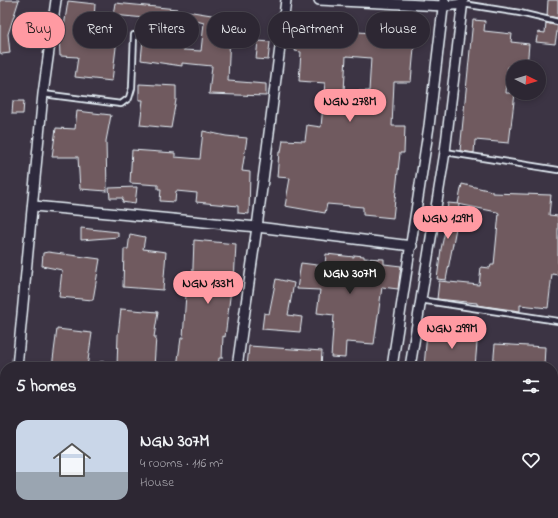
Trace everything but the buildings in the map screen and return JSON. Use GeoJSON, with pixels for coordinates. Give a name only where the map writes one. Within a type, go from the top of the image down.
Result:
{"type":"FeatureCollection","features":[{"type":"Feature","properties":{"kind":"street"},"geometry":{"type":"LineString","coordinates":[[18,362],[34,206],[43,94],[56,0]]}},
{"type":"Feature","properties":{"kind":"street"},"geometry":{"type":"LineString","coordinates":[[238,362],[257,227],[286,0]]}},
{"type":"Feature","properties":{"kind":"street"},"geometry":{"type":"LineString","coordinates":[[318,0],[444,3],[463,2],[444,152],[411,362]]}},
{"type":"Feature","properties":{"kind":"street"},"geometry":{"type":"LineString","coordinates":[[393,362],[430,126],[444,3]]}},
{"type":"Feature","properties":{"kind":"street"},"geometry":{"type":"LineString","coordinates":[[34,206],[257,227],[412,246]]}},
{"type":"Feature","properties":{"kind":"lane"},"geometry":{"type":"LineString","coordinates":[[463,2],[558,22]]}},
{"type":"Feature","properties":{"kind":"lane"},"geometry":{"type":"LineString","coordinates":[[43,94],[121,104],[129,98],[132,88],[134,35]]}},
{"type":"Feature","properties":{"kind":"lane"},"geometry":{"type":"LineString","coordinates":[[444,152],[558,170]]}},
{"type":"Feature","properties":{"kind":"lane"},"geometry":{"type":"LineString","coordinates":[[420,300],[558,322]]}}]}
